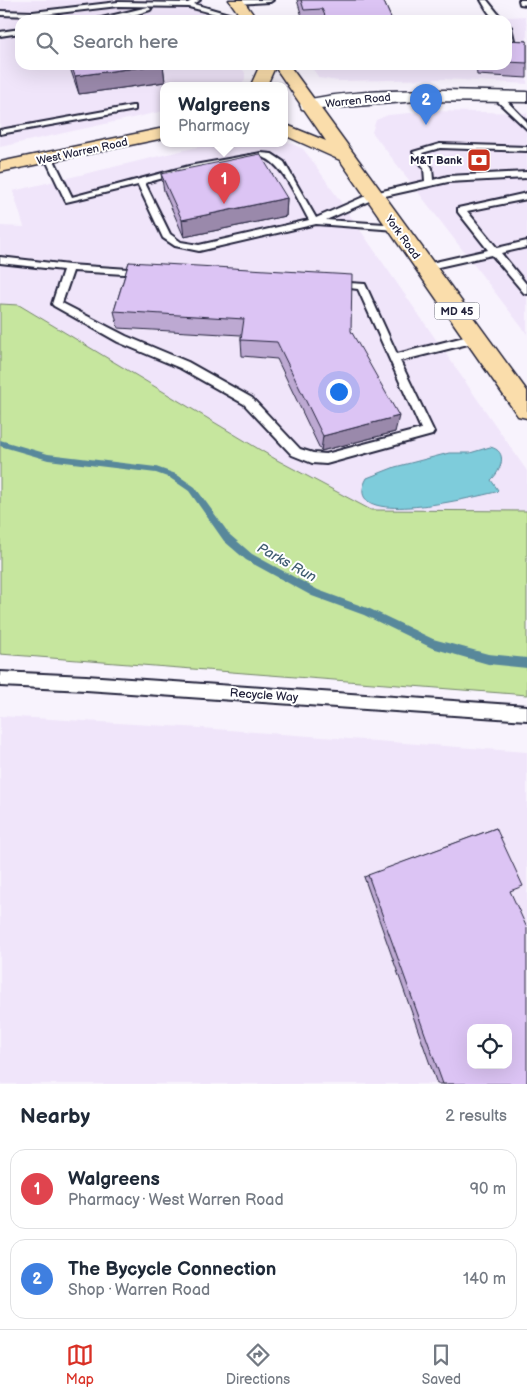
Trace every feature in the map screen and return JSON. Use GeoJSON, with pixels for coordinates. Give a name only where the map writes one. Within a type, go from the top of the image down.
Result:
{"type":"FeatureCollection","features":[{"type":"Feature","properties":{"kind":"main road"},"geometry":{"type":"LineString","coordinates":[[237,1],[247,15]]}},
{"type":"Feature","properties":{"kind":"main road"},"geometry":{"type":"LineString","coordinates":[[260,82],[266,70]]}},
{"type":"Feature","properties":{"kind":"main road","name":"York Road"},"geometry":{"type":"LineString","coordinates":[[283,70],[300,107],[345,156],[527,409]]}},
{"type":"Feature","properties":{"kind":"main road"},"geometry":{"type":"LineString","coordinates":[[288,131],[303,136],[345,156]]}},
{"type":"Feature","properties":{"kind":"main road","name":"West Warren Road"},"geometry":{"type":"LineString","coordinates":[[0,167],[160,134]]}},
{"type":"Feature","properties":{"kind":"street","name":"Warren Road"},"geometry":{"type":"LineString","coordinates":[[300,107],[388,96],[496,95],[527,97]]}},
{"type":"Feature","properties":{"kind":"lane"},"geometry":{"type":"LineString","coordinates":[[189,5],[197,0]]}},
{"type":"Feature","properties":{"kind":"lane"},"geometry":{"type":"LineString","coordinates":[[237,1],[270,0]]}},
{"type":"Feature","properties":{"kind":"lane"},"geometry":{"type":"LineString","coordinates":[[484,0],[494,15]]}},
{"type":"Feature","properties":{"kind":"lane"},"geometry":{"type":"LineString","coordinates":[[128,15],[157,3]]}},
{"type":"Feature","properties":{"kind":"lane"},"geometry":{"type":"LineString","coordinates":[[0,13],[33,14],[118,4],[157,3],[189,5],[227,15]]}},
{"type":"Feature","properties":{"kind":"lane"},"geometry":{"type":"LineString","coordinates":[[0,34],[15,32]]}},
{"type":"Feature","properties":{"kind":"lane"},"geometry":{"type":"LineString","coordinates":[[496,95],[527,127]]}},
{"type":"Feature","properties":{"kind":"lane"},"geometry":{"type":"LineString","coordinates":[[0,132],[132,108]]}},
{"type":"Feature","properties":{"kind":"lane"},"geometry":{"type":"LineString","coordinates":[[429,183],[428,168],[417,152],[440,146],[527,149]]}},
{"type":"Feature","properties":{"kind":"lane"},"geometry":{"type":"LineString","coordinates":[[49,158],[69,200],[140,181],[248,156],[269,156],[281,164],[314,222]]}},
{"type":"Feature","properties":{"kind":"lane"},"geometry":{"type":"LineString","coordinates":[[140,181],[166,236],[178,244],[199,248],[314,222],[373,196],[429,183],[448,179],[527,175]]}},
{"type":"Feature","properties":{"kind":"lane"},"geometry":{"type":"LineString","coordinates":[[527,196],[461,210],[527,291]]}},
{"type":"Feature","properties":{"kind":"lane"},"geometry":{"type":"LineString","coordinates":[[314,222],[396,227]]}},
{"type":"Feature","properties":{"kind":"lane"},"geometry":{"type":"LineString","coordinates":[[425,267],[527,244]]}},
{"type":"Feature","properties":{"kind":"lane"},"geometry":{"type":"LineString","coordinates":[[0,260],[69,268],[157,273]]}},
{"type":"Feature","properties":{"kind":"lane"},"geometry":{"type":"LineString","coordinates":[[69,268],[57,304],[122,339],[184,365],[248,402],[296,452],[312,458],[326,459],[428,432],[362,286],[323,284]]}},
{"type":"Feature","properties":{"kind":"lane"},"geometry":{"type":"LineString","coordinates":[[394,359],[476,338]]}},
{"type":"Feature","properties":{"kind":"lane","name":"Recycle Way"},"geometry":{"type":"LineString","coordinates":[[0,679],[86,683],[527,713]]}},
{"type":"Feature","properties":{"kind":"shaded area"},"geometry":{"type":"Polygon","coordinates":[[[0,0],[201,0],[210,15],[15,15],[15,70],[243,70],[245,73],[244,82],[160,82],[160,112],[0,147],[0,0]]]}},
{"type":"Feature","properties":{"kind":"shaded area"},"geometry":{"type":"Polygon","coordinates":[[[525,16],[527,26],[527,84],[445,79],[338,81],[319,78],[313,70],[512,70],[512,17],[525,16]]]}},
{"type":"Feature","properties":{"kind":"shaded area"},"geometry":{"type":"Polygon","coordinates":[[[431,111],[527,113],[527,334],[372,132],[376,120],[388,115],[431,111]]]}},
{"type":"Feature","properties":{"kind":"shaded area"},"geometry":{"type":"Polygon","coordinates":[[[288,142],[303,149],[527,471],[527,511],[371,510],[277,460],[19,305],[0,304],[0,226],[24,227],[13,191],[197,147],[288,147],[288,142]]]}},
{"type":"Feature","properties":{"kind":"shaded area"},"geometry":{"type":"Polygon","coordinates":[[[0,716],[201,728],[527,752],[527,1084],[0,1084],[0,716]]]}},
{"type":"Feature","properties":{"kind":"green space"},"geometry":{"type":"Polygon","coordinates":[[[0,304],[19,305],[277,460],[371,510],[527,511],[527,695],[0,654],[0,304]]]}},
{"type":"Feature","properties":{"kind":"water"},"geometry":{"type":"Polygon","coordinates":[[[490,447],[496,449],[501,457],[498,472],[491,480],[498,490],[496,492],[439,504],[413,507],[390,507],[372,504],[363,494],[367,478],[395,467],[449,453],[470,453],[490,447]]]}},
{"type":"Feature","properties":{"kind":"building"},"geometry":{"type":"Polygon","coordinates":[[[301,0],[383,0],[390,15],[325,15],[322,9],[304,10],[301,0]]]}},
{"type":"Feature","properties":{"kind":"building"},"geometry":{"type":"Polygon","coordinates":[[[512,40],[527,41],[527,63],[512,62],[512,40]]]}},
{"type":"Feature","properties":{"kind":"building"},"geometry":{"type":"Polygon","coordinates":[[[73,70],[120,70],[75,76],[73,70]]]}},
{"type":"Feature","properties":{"kind":"building"},"geometry":{"type":"Polygon","coordinates":[[[260,154],[287,198],[182,220],[161,174],[260,154]]]}},
{"type":"Feature","properties":{"kind":"building"},"geometry":{"type":"Polygon","coordinates":[[[129,262],[352,275],[351,331],[399,416],[323,436],[277,342],[241,340],[244,319],[114,311],[129,262]]]}},
{"type":"Feature","properties":{"kind":"building"},"geometry":{"type":"Polygon","coordinates":[[[496,828],[523,886],[510,891],[527,928],[527,1084],[443,1084],[368,875],[496,828]]]}},
{"type":"Feature","properties":{"kind":"waterway","name":"Parks Run"},"geometry":{"type":"LineString","coordinates":[[0,443],[48,457],[156,470],[173,476],[192,489],[227,538],[249,557],[315,593],[367,612],[432,643],[488,659],[527,663]]}},
{"type":"Feature","properties":{"kind":"place","name":"The Bycycle Connection"},"geometry":{"type":"Point","coordinates":[426,125]}},
{"type":"Feature","properties":{"kind":"place","name":"M&T Bank"},"geometry":{"type":"Point","coordinates":[479,160]}},
{"type":"Feature","properties":{"kind":"place","name":"Walgreens"},"geometry":{"type":"Point","coordinates":[224,204]}}]}
